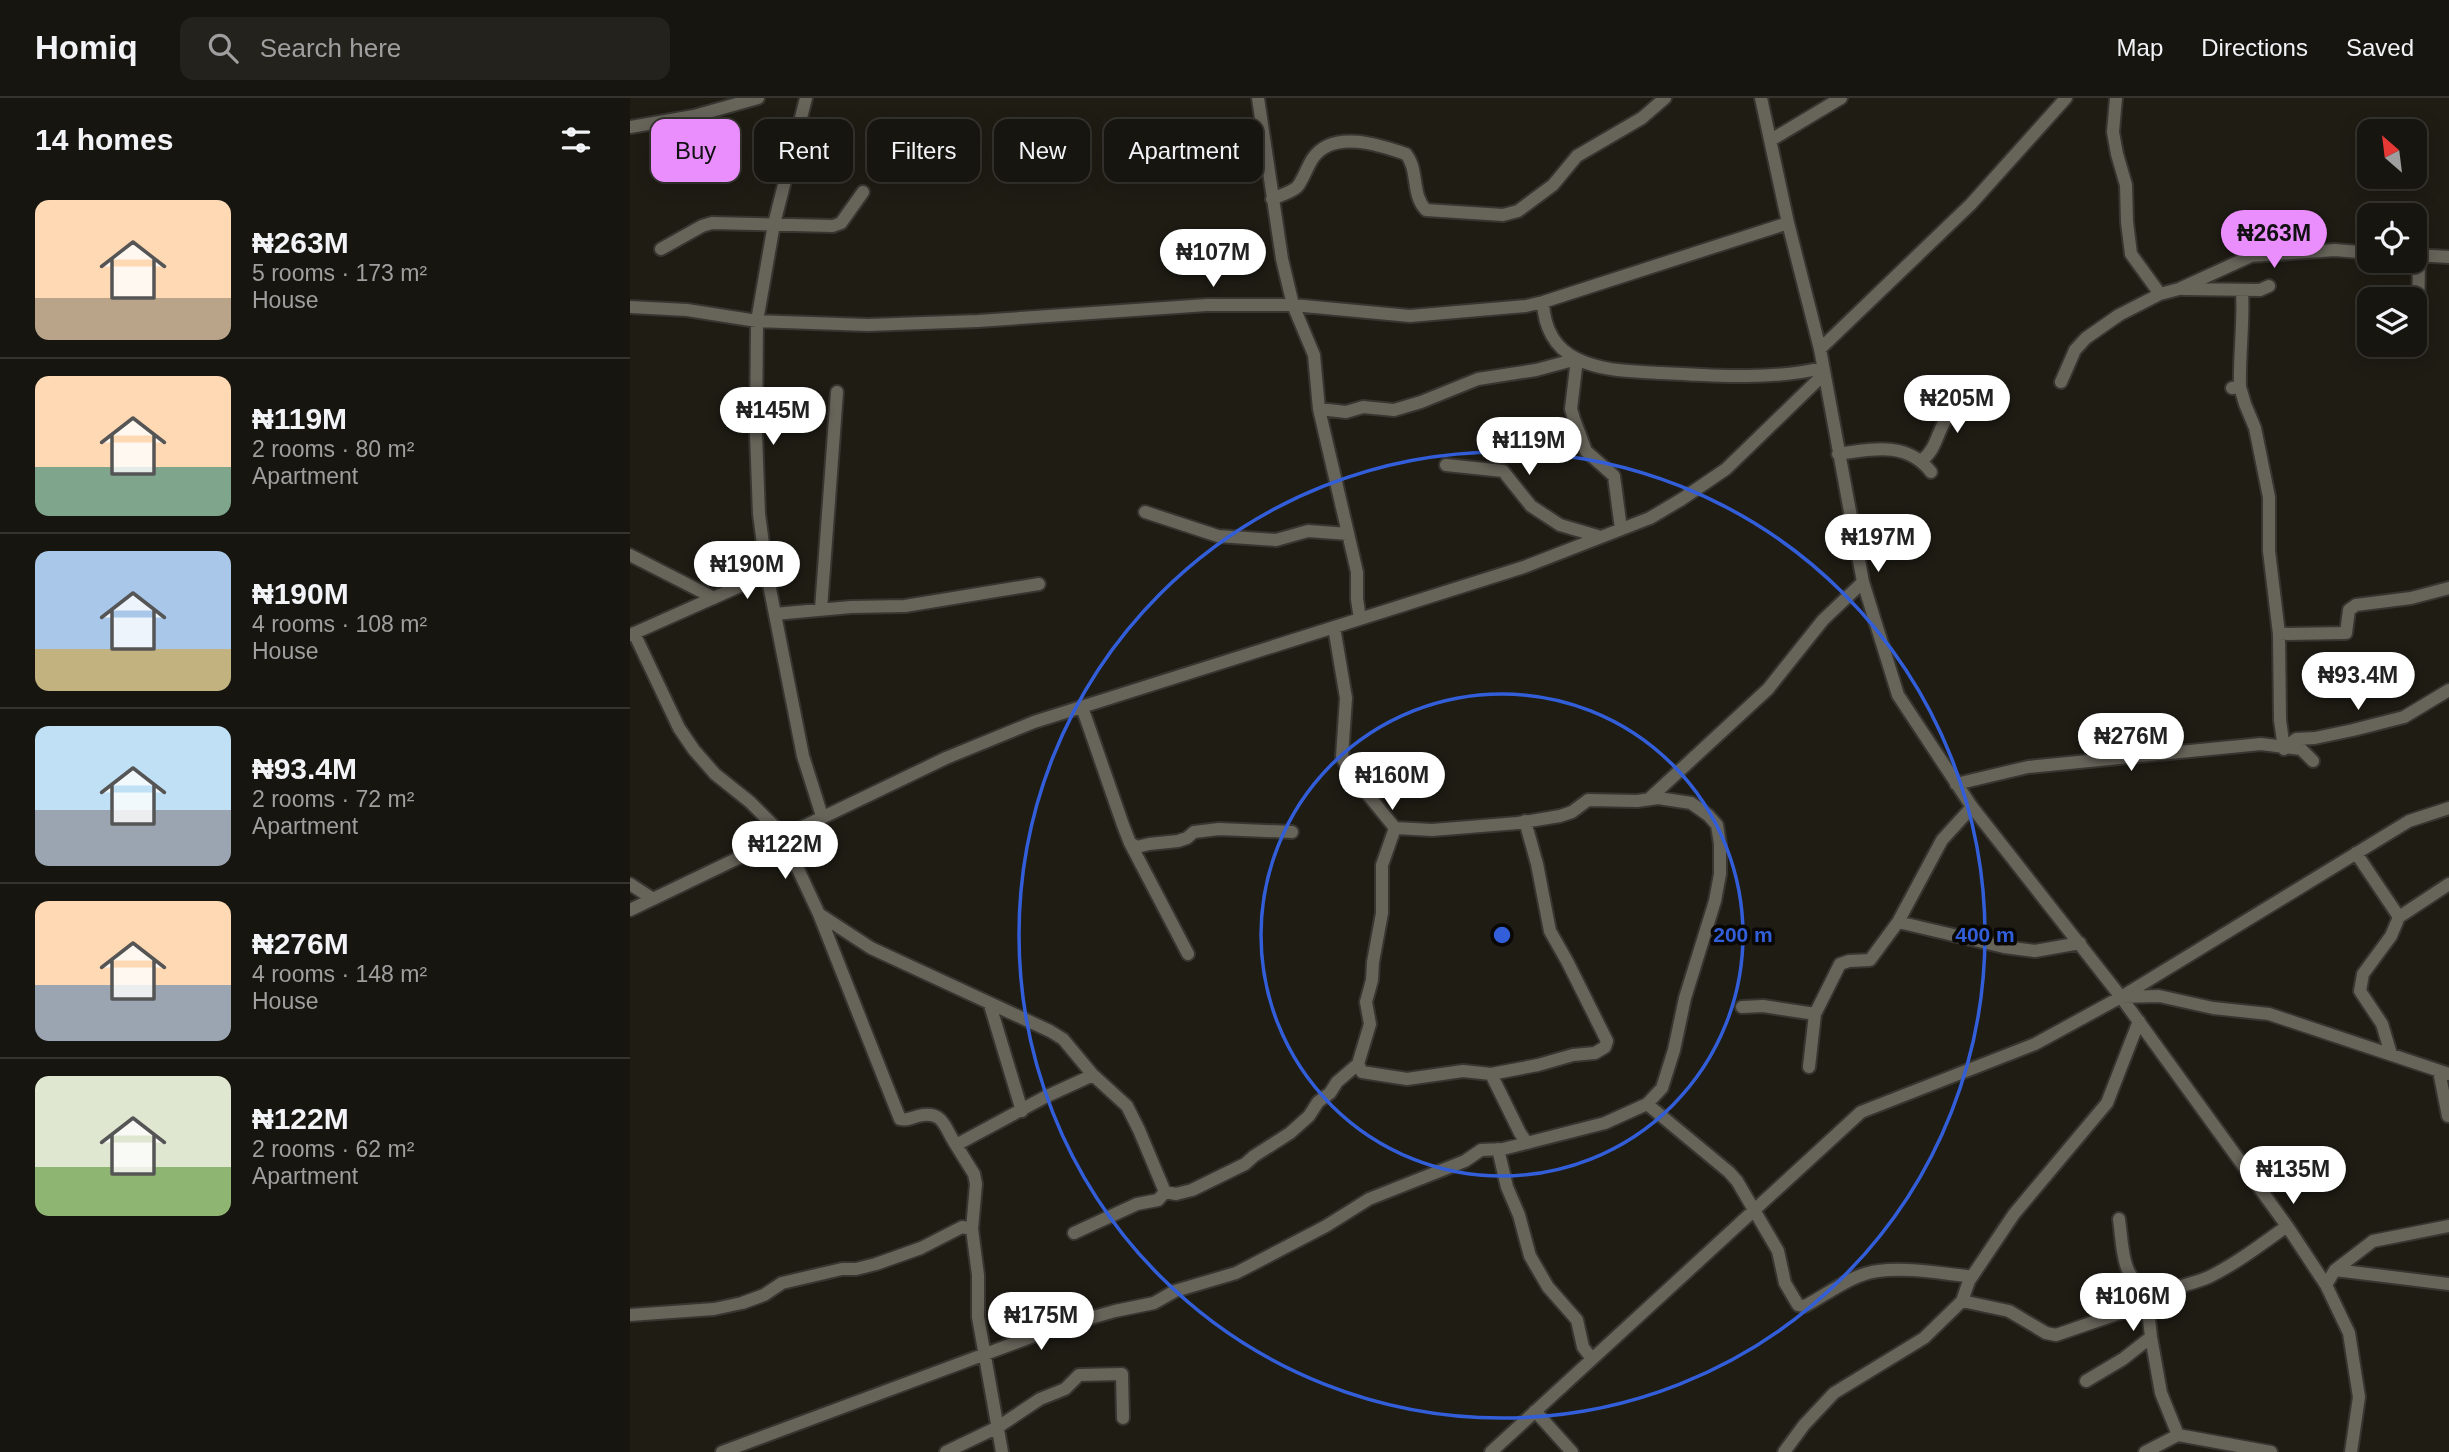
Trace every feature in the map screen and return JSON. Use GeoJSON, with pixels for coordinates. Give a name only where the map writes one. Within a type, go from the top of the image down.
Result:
{"type":"FeatureCollection","features":[{"type":"Feature","properties":{"kind":"street"},"geometry":{"type":"LineString","coordinates":[[630,127],[694,116],[758,98]]}},
{"type":"Feature","properties":{"kind":"street"},"geometry":{"type":"LineString","coordinates":[[806,98],[774,224],[757,321],[755,371],[759,514],[767,574],[803,756],[822,816]]}},
{"type":"Feature","properties":{"kind":"street"},"geometry":{"type":"LineString","coordinates":[[1258,98],[1282,259],[1293,306],[1314,355],[1319,409],[1357,572],[1360,619]]}},
{"type":"Feature","properties":{"kind":"street"},"geometry":{"type":"LineString","coordinates":[[1272,200],[1298,187],[1315,155],[1325,147],[1339,142],[1379,145],[1406,154],[1412,165],[1419,200],[1426,210],[1503,215],[1532,203],[1553,185],[1577,156],[1642,118],[1665,98]]}},
{"type":"Feature","properties":{"kind":"street"},"geometry":{"type":"LineString","coordinates":[[1761,98],[1788,223],[1820,349],[1863,582],[1898,695],[1956,785],[2139,1021],[2287,1226],[2326,1285],[2349,1332],[2359,1397],[2351,1452]]}},
{"type":"Feature","properties":{"kind":"street"},"geometry":{"type":"LineString","coordinates":[[1771,140],[1841,98]]}},
{"type":"Feature","properties":{"kind":"street"},"geometry":{"type":"LineString","coordinates":[[1820,349],[1972,204],[2066,98]]}},
{"type":"Feature","properties":{"kind":"street"},"geometry":{"type":"LineString","coordinates":[[2116,98],[2113,132],[2126,185],[2131,254],[2160,294]]}},
{"type":"Feature","properties":{"kind":"street"},"geometry":{"type":"LineString","coordinates":[[661,249],[712,223],[829,227],[837,225],[863,192]]}},
{"type":"Feature","properties":{"kind":"street"},"geometry":{"type":"LineString","coordinates":[[630,307],[687,310],[757,321],[881,325],[1207,305],[1293,306],[1410,316],[1526,306],[1543,302],[1788,223]]}},
{"type":"Feature","properties":{"kind":"street"},"geometry":{"type":"LineString","coordinates":[[2061,382],[2075,350],[2086,338],[2119,315],[2160,294],[2179,289],[2251,256],[2335,250],[2357,252]]}},
{"type":"Feature","properties":{"kind":"street"},"geometry":{"type":"LineString","coordinates":[[2427,256],[2449,257]]}},
{"type":"Feature","properties":{"kind":"street"},"geometry":{"type":"LineString","coordinates":[[2179,289],[2260,290],[2269,286]]}},
{"type":"Feature","properties":{"kind":"street"},"geometry":{"type":"LineString","coordinates":[[2242,290],[2244,318],[2236,387],[2255,428],[2269,497],[2269,551],[2278,634],[2280,720],[2284,748]]}},
{"type":"Feature","properties":{"kind":"street"},"geometry":{"type":"LineString","coordinates":[[1543,302],[1543,320],[1558,343],[1577,359],[1604,370],[1740,377],[1824,371]]}},
{"type":"Feature","properties":{"kind":"street"},"geometry":{"type":"LineString","coordinates":[[1319,409],[1346,412],[1363,407],[1394,410],[1405,408],[1478,379],[1536,370],[1577,359]]}},
{"type":"Feature","properties":{"kind":"street"},"geometry":{"type":"LineString","coordinates":[[1577,359],[1571,409],[1586,451],[1614,476],[1621,529]]}},
{"type":"Feature","properties":{"kind":"street"},"geometry":{"type":"LineString","coordinates":[[630,910],[946,758],[1034,722],[1524,567],[1661,512],[1726,469],[1824,371]]}},
{"type":"Feature","properties":{"kind":"street"},"geometry":{"type":"LineString","coordinates":[[1922,460],[1931,453],[1949,414],[1986,390]]}},
{"type":"Feature","properties":{"kind":"street"},"geometry":{"type":"LineString","coordinates":[[821,610],[837,392]]}},
{"type":"Feature","properties":{"kind":"street"},"geometry":{"type":"LineString","coordinates":[[1839,454],[1874,449],[1911,453],[1922,460],[1931,472]]}},
{"type":"Feature","properties":{"kind":"street"},"geometry":{"type":"LineString","coordinates":[[1446,465],[1503,471],[1531,506],[1560,525],[1601,537]]}},
{"type":"Feature","properties":{"kind":"street"},"geometry":{"type":"LineString","coordinates":[[1145,512],[1218,536],[1276,540],[1308,531],[1348,534]]}},
{"type":"Feature","properties":{"kind":"street"},"geometry":{"type":"LineString","coordinates":[[630,555],[714,598]]}},
{"type":"Feature","properties":{"kind":"street"},"geometry":{"type":"LineString","coordinates":[[767,574],[632,634],[679,727],[694,750],[715,774],[750,802],[785,836],[819,914],[900,1119],[905,1121],[930,1114],[936,1115],[974,1174],[976,1184],[972,1229],[978,1275],[978,1317],[1002,1452]]}},
{"type":"Feature","properties":{"kind":"street"},"geometry":{"type":"LineString","coordinates":[[1650,798],[1768,690],[1823,620],[1863,582]]}},
{"type":"Feature","properties":{"kind":"street"},"geometry":{"type":"LineString","coordinates":[[775,614],[905,606],[1039,584]]}},
{"type":"Feature","properties":{"kind":"street"},"geometry":{"type":"LineString","coordinates":[[2278,634],[2346,633],[2349,610],[2356,605],[2411,598],[2449,588]]}},
{"type":"Feature","properties":{"kind":"street"},"geometry":{"type":"LineString","coordinates":[[722,1452],[985,1353],[1097,1316],[1154,1303],[1175,1291],[1236,1273],[1387,1191],[1465,1161],[1481,1150],[1527,1143],[1605,1123],[1647,1104],[1662,1088],[1674,1050],[1685,998],[1715,901],[1720,874],[1717,825],[1691,803],[1650,798],[1637,802],[1588,800],[1572,812],[1525,821],[1432,830],[1395,828],[1351,774],[1342,757],[1346,698],[1334,627]]}},
{"type":"Feature","properties":{"kind":"street"},"geometry":{"type":"LineString","coordinates":[[2284,748],[2296,739],[2315,738],[2404,717],[2449,690]]}},
{"type":"Feature","properties":{"kind":"street"},"geometry":{"type":"LineString","coordinates":[[1082,707],[1130,843],[1188,954]]}},
{"type":"Feature","properties":{"kind":"street"},"geometry":{"type":"LineString","coordinates":[[1956,785],[2028,767],[2261,744],[2301,750],[2313,761]]}},
{"type":"Feature","properties":{"kind":"street"},"geometry":{"type":"LineString","coordinates":[[1809,1067],[1815,1014],[1840,964],[1870,960],[1898,922],[1942,840],[1972,807]]}},
{"type":"Feature","properties":{"kind":"street"},"geometry":{"type":"LineString","coordinates":[[1491,1452],[1861,1112],[2035,1044],[2121,997],[2409,821],[2449,808]]}},
{"type":"Feature","properties":{"kind":"street"},"geometry":{"type":"LineString","coordinates":[[1358,1064],[1362,1072],[1407,1079],[1464,1071],[1491,1074],[1573,1055],[1595,1053],[1605,1047],[1607,1041],[1550,931],[1537,864],[1525,821]]}},
{"type":"Feature","properties":{"kind":"street"},"geometry":{"type":"LineString","coordinates":[[1165,1192],[1175,1194],[1192,1190],[1245,1164],[1290,1133],[1309,1116],[1337,1082],[1358,1064],[1370,1024],[1366,1002],[1382,913],[1382,866],[1395,828]]}},
{"type":"Feature","properties":{"kind":"street"},"geometry":{"type":"LineString","coordinates":[[1130,843],[1137,847],[1178,841],[1188,838],[1194,832],[1219,829],[1292,832]]}},
{"type":"Feature","properties":{"kind":"street"},"geometry":{"type":"LineString","coordinates":[[2356,853],[2399,917]]}},
{"type":"Feature","properties":{"kind":"street"},"geometry":{"type":"LineString","coordinates":[[630,884],[653,899]]}},
{"type":"Feature","properties":{"kind":"street"},"geometry":{"type":"LineString","coordinates":[[2391,1054],[2382,1024],[2360,991],[2363,974],[2392,936],[2399,917],[2449,884]]}},
{"type":"Feature","properties":{"kind":"street"},"geometry":{"type":"LineString","coordinates":[[819,914],[872,948],[1063,1039],[1093,1076],[1127,1106],[1165,1192]]}},
{"type":"Feature","properties":{"kind":"street"},"geometry":{"type":"LineString","coordinates":[[1898,922],[2004,947],[2035,951],[2080,943]]}},
{"type":"Feature","properties":{"kind":"street"},"geometry":{"type":"LineString","coordinates":[[2121,997],[2159,996],[2214,1009],[2269,1014],[2444,1072],[2448,1116]]}},
{"type":"Feature","properties":{"kind":"street"},"geometry":{"type":"LineString","coordinates":[[990,1005],[1022,1111]]}},
{"type":"Feature","properties":{"kind":"street"},"geometry":{"type":"LineString","coordinates":[[1742,1007],[1763,1006],[1815,1014]]}},
{"type":"Feature","properties":{"kind":"street"},"geometry":{"type":"LineString","coordinates":[[1784,1452],[1804,1425],[1834,1393],[1924,1338],[1962,1301],[1969,1281],[2014,1214],[2107,1103],[2139,1021]]}},
{"type":"Feature","properties":{"kind":"street"},"geometry":{"type":"LineString","coordinates":[[1491,1074],[1527,1143]]}},
{"type":"Feature","properties":{"kind":"street"},"geometry":{"type":"LineString","coordinates":[[956,1145],[1093,1076]]}},
{"type":"Feature","properties":{"kind":"street"},"geometry":{"type":"LineString","coordinates":[[1647,1104],[1729,1172],[1779,1251],[1785,1283],[1798,1305],[1805,1306],[1855,1278],[1877,1271],[1900,1270],[1966,1276],[1969,1281]]}},
{"type":"Feature","properties":{"kind":"street"},"geometry":{"type":"LineString","coordinates":[[1498,1149],[1504,1180],[1519,1215],[1530,1256],[1548,1287],[1577,1320],[1583,1347],[1592,1359]]}},
{"type":"Feature","properties":{"kind":"street"},"geometry":{"type":"LineString","coordinates":[[1074,1233],[1137,1204],[1158,1200],[1165,1192]]}},
{"type":"Feature","properties":{"kind":"street"},"geometry":{"type":"LineString","coordinates":[[2119,1219],[2127,1272],[2134,1284],[2146,1292],[2161,1394],[2178,1435]]}},
{"type":"Feature","properties":{"kind":"street"},"geometry":{"type":"LineString","coordinates":[[1962,1301],[2009,1311],[2046,1333],[2056,1335],[2149,1303],[2158,1294],[2206,1278],[2235,1263],[2287,1226]]}},
{"type":"Feature","properties":{"kind":"street"},"geometry":{"type":"LineString","coordinates":[[2326,1285],[2336,1270],[2373,1241],[2449,1226]]}},
{"type":"Feature","properties":{"kind":"street"},"geometry":{"type":"LineString","coordinates":[[630,1315],[714,1309],[742,1303],[764,1295],[782,1283],[876,1264],[921,1248],[961,1227],[972,1229]]}},
{"type":"Feature","properties":{"kind":"street"},"geometry":{"type":"LineString","coordinates":[[2336,1270],[2449,1284]]}},
{"type":"Feature","properties":{"kind":"street"},"geometry":{"type":"LineString","coordinates":[[2086,1381],[2123,1359],[2151,1337]]}},
{"type":"Feature","properties":{"kind":"street"},"geometry":{"type":"LineString","coordinates":[[946,1452],[998,1427],[1040,1399],[1065,1389],[1079,1375],[1122,1374],[1123,1418]]}},
{"type":"Feature","properties":{"kind":"street"},"geometry":{"type":"LineString","coordinates":[[1535,1411],[1572,1452]]}},
{"type":"Feature","properties":{"kind":"street"},"geometry":{"type":"LineString","coordinates":[[2145,1452],[2178,1435],[2271,1452]]}}]}
